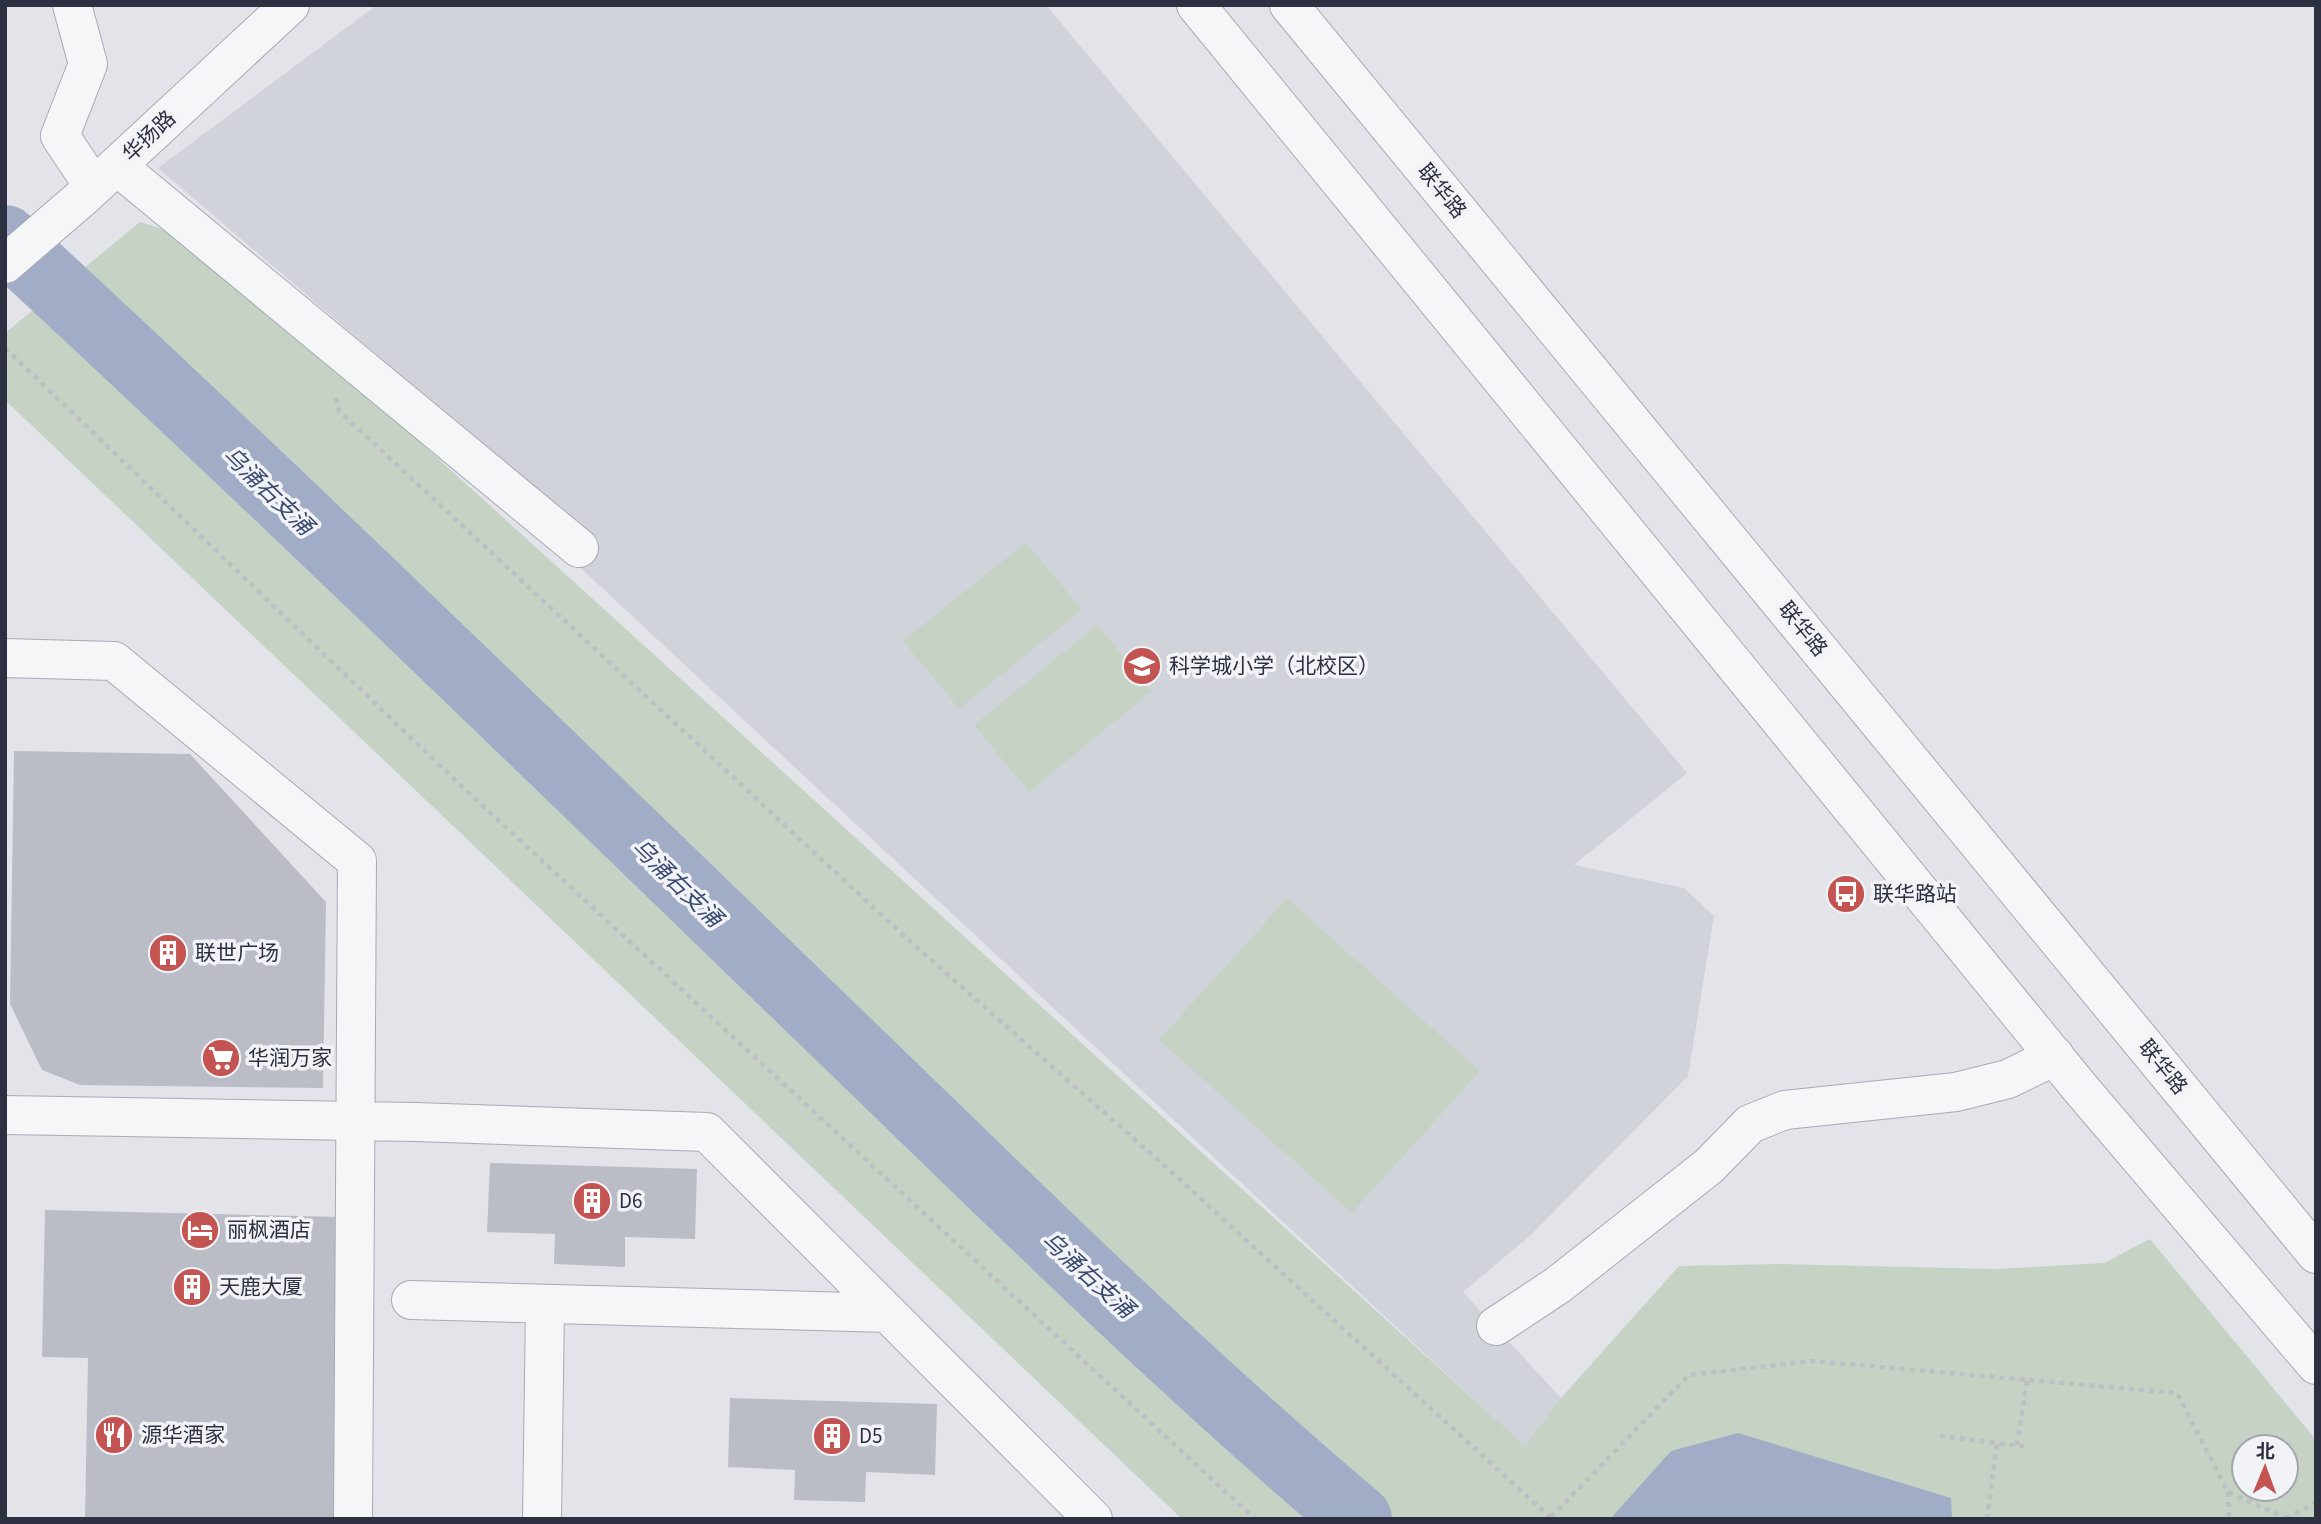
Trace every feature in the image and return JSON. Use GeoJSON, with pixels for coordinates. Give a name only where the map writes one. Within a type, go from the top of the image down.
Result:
{"type":"FeatureCollection","features":[{"type":"Feature","properties":{"kind":"street"},"geometry":{"type":"LineString","coordinates":[[72,5],[88,64],[60,136],[99,183],[579,548]]}},
{"type":"Feature","properties":{"kind":"street","name":"华扬路"},"geometry":{"type":"LineString","coordinates":[[5,264],[99,183],[290,5]]}},
{"type":"Feature","properties":{"kind":"street"},"geometry":{"type":"LineString","coordinates":[[1196,5],[2055,1056],[2316,1365]]}},
{"type":"Feature","properties":{"kind":"street","name":"联华路"},"geometry":{"type":"LineString","coordinates":[[1300,9],[2316,1254]]}},
{"type":"Feature","properties":{"kind":"street"},"geometry":{"type":"LineString","coordinates":[[5,658],[114,661],[357,861],[353,1519]]}},
{"type":"Feature","properties":{"kind":"street"},"geometry":{"type":"LineString","coordinates":[[1496,1326],[1558,1285],[1709,1166],[1750,1124],[1785,1110],[1956,1091],[2008,1079],[2055,1056]]}},
{"type":"Feature","properties":{"kind":"street"},"geometry":{"type":"LineString","coordinates":[[5,1115],[356,1121],[707,1132],[1093,1519]]}},
{"type":"Feature","properties":{"kind":"street"},"geometry":{"type":"LineString","coordinates":[[411,1300],[888,1313]]}},
{"type":"Feature","properties":{"kind":"street"},"geometry":{"type":"LineString","coordinates":[[542,1519],[545,1305]]}},
{"type":"Feature","properties":{"kind":"path"},"geometry":{"type":"LineString","coordinates":[[5,348],[459,784],[1255,1519]]}},
{"type":"Feature","properties":{"kind":"path"},"geometry":{"type":"LineString","coordinates":[[333,388],[339,411],[863,899],[1166,1167],[1550,1518],[1689,1375],[1811,1361],[2177,1393],[2228,1492],[2229,1519]]}},
{"type":"Feature","properties":{"kind":"path"},"geometry":{"type":"LineString","coordinates":[[2017,1445],[2027,1380]]}},
{"type":"Feature","properties":{"kind":"path"},"geometry":{"type":"LineString","coordinates":[[1940,1436],[2028,1447]]}},
{"type":"Feature","properties":{"kind":"path"},"geometry":{"type":"LineString","coordinates":[[1987,1519],[1997,1443]]}},
{"type":"Feature","properties":{"kind":"path"},"geometry":{"type":"LineString","coordinates":[[2228,1492],[2285,1519],[2316,1503]]}},
{"type":"Feature","properties":{"kind":"shaded area","name":"科学城小学（北校区）"},"geometry":{"type":"Polygon","coordinates":[[[377,5],[1046,5],[1687,773],[1574,865],[1684,888],[1714,916],[1688,1076],[1532,1234],[1463,1292],[1561,1398],[1525,1447],[571,559],[589,536],[158,168],[377,5]]]}},
{"type":"Feature","properties":{"kind":"green space"},"geometry":{"type":"Polygon","coordinates":[[[140,222],[178,234],[322,353],[1525,1446],[1561,1398],[1679,1266],[1780,1264],[1996,1269],[2104,1263],[2150,1239],[2316,1440],[2316,1519],[1182,1519],[5,400],[5,333],[140,222]]]}},
{"type":"Feature","properties":{"kind":"green space"},"geometry":{"type":"Polygon","coordinates":[[[1026,542],[1082,610],[959,709],[903,641],[1026,542]]]}},
{"type":"Feature","properties":{"kind":"green space"},"geometry":{"type":"Polygon","coordinates":[[[1097,625],[1152,691],[1029,792],[974,725],[1097,625]]]}},
{"type":"Feature","properties":{"kind":"green space"},"geometry":{"type":"Polygon","coordinates":[[[1287,898],[1480,1071],[1352,1213],[1159,1040],[1287,898]]]}},
{"type":"Feature","properties":{"kind":"water"},"geometry":{"type":"Polygon","coordinates":[[[1738,1433],[1951,1498],[1952,1519],[1610,1519],[1671,1451],[1738,1433]]]}},
{"type":"Feature","properties":{"kind":"building","name":"联世广场"},"geometry":{"type":"Polygon","coordinates":[[[14,751],[190,754],[326,902],[323,1088],[80,1085],[42,1070],[10,1004],[14,751]]]}},
{"type":"Feature","properties":{"kind":"building","name":"D6"},"geometry":{"type":"Polygon","coordinates":[[[490,1163],[697,1169],[695,1239],[625,1237],[625,1267],[554,1264],[555,1234],[487,1232],[490,1163]]]}},
{"type":"Feature","properties":{"kind":"building"},"geometry":{"type":"Polygon","coordinates":[[[45,1210],[342,1217],[334,1519],[85,1519],[88,1358],[42,1357],[45,1210]]]}},
{"type":"Feature","properties":{"kind":"building","name":"D5"},"geometry":{"type":"Polygon","coordinates":[[[730,1398],[937,1404],[935,1475],[866,1472],[865,1502],[794,1500],[795,1470],[728,1467],[730,1398]]]}},
{"type":"Feature","properties":{"kind":"waterway","name":"乌涌右支涌"},"geometry":{"type":"LineString","coordinates":[[5,239],[410,621],[1080,1268],[1217,1396],[1358,1519]]}},
{"type":"Feature","properties":{"kind":"place","name":"科学城小学（北校区）"},"geometry":{"type":"Point","coordinates":[1142,666]}},
{"type":"Feature","properties":{"kind":"place","name":"联华路站"},"geometry":{"type":"Point","coordinates":[1846,894]}},
{"type":"Feature","properties":{"kind":"place","name":"联世广场"},"geometry":{"type":"Point","coordinates":[168,953]}},
{"type":"Feature","properties":{"kind":"place","name":"华润万家"},"geometry":{"type":"Point","coordinates":[221,1058]}},
{"type":"Feature","properties":{"kind":"place","name":"D6"},"geometry":{"type":"Point","coordinates":[592,1201]}},
{"type":"Feature","properties":{"kind":"place","name":"丽枫酒店"},"geometry":{"type":"Point","coordinates":[200,1230]}},
{"type":"Feature","properties":{"kind":"place","name":"天鹿大厦"},"geometry":{"type":"Point","coordinates":[192,1287]}},
{"type":"Feature","properties":{"kind":"place","name":"源华酒家"},"geometry":{"type":"Point","coordinates":[114,1435]}},
{"type":"Feature","properties":{"kind":"place","name":"D5"},"geometry":{"type":"Point","coordinates":[832,1436]}}]}
